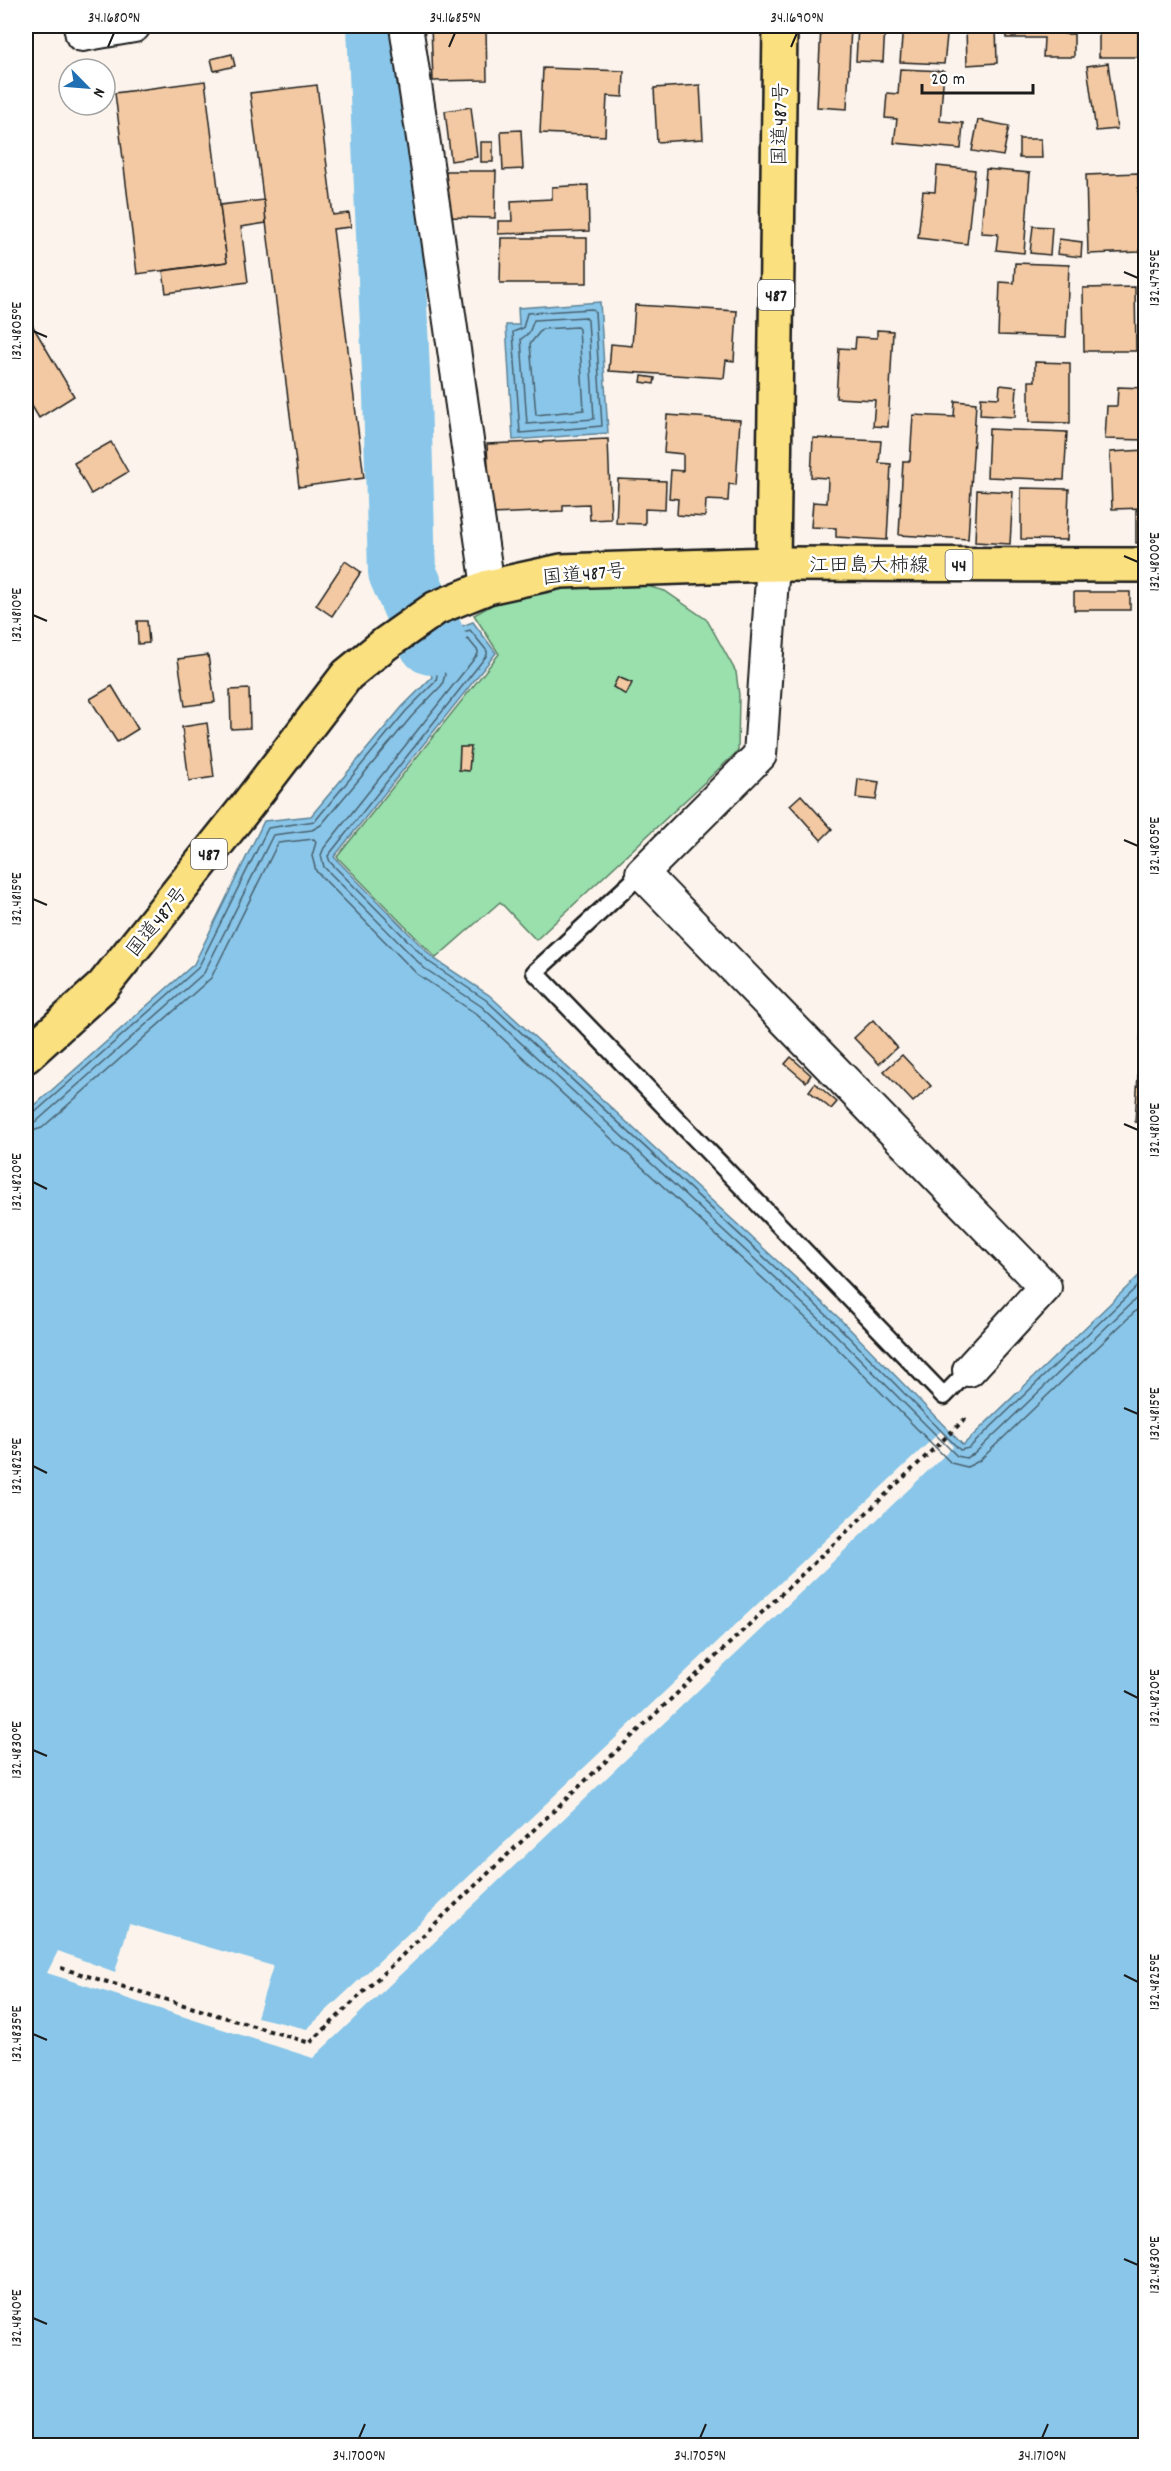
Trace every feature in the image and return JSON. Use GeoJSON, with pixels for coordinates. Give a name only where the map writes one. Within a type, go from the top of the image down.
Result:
{"type":"FeatureCollection","features":[{"type":"Feature","properties":{"kind":"main road","name":"国道487号"},"geometry":{"type":"LineString","coordinates":[[26,1056],[103,986],[246,807],[347,675],[385,644],[436,608],[488,587],[561,571],[773,564],[780,26]]}},
{"type":"Feature","properties":{"kind":"main road","name":"江田島大柿線"},"geometry":{"type":"LineString","coordinates":[[773,564],[1146,565]]}},
{"type":"Feature","properties":{"kind":"street"},"geometry":{"type":"LineString","coordinates":[[80,26],[82,35],[134,26]]}},
{"type":"Feature","properties":{"kind":"street"},"geometry":{"type":"LineString","coordinates":[[406,26],[488,587]]}},
{"type":"Feature","properties":{"kind":"street"},"geometry":{"type":"LineString","coordinates":[[773,564],[760,755],[642,873],[1045,1287],[969,1370]]}},
{"type":"Feature","properties":{"kind":"lane"},"geometry":{"type":"LineString","coordinates":[[642,873],[534,972],[944,1396],[969,1370]]}},
{"type":"Feature","properties":{"kind":"path"},"geometry":{"type":"LineString","coordinates":[[62,1968],[310,2043],[965,1419],[944,1396]]}},
{"type":"Feature","properties":{"kind":"green space"},"geometry":{"type":"Polygon","coordinates":[[[606,581],[643,585],[665,591],[707,620],[736,672],[739,695],[738,751],[536,940],[500,902],[436,958],[337,857],[499,654],[474,615],[510,595],[606,581]]]}},
{"type":"Feature","properties":{"kind":"water"},"geometry":{"type":"Polygon","coordinates":[[[600,302],[608,433],[513,440],[506,325],[519,325],[518,308],[600,302]]]}},
{"type":"Feature","properties":{"kind":"water"},"geometry":{"type":"Polygon","coordinates":[[[473,622],[496,653],[334,857],[433,958],[489,995],[838,1317],[963,1445],[1145,1270],[1145,2445],[26,2445],[26,1113],[194,964],[264,821],[311,816],[402,707],[432,677],[421,648],[446,632],[473,622]]]}},
{"type":"Feature","properties":{"kind":"pier"},"geometry":{"type":"Polygon","coordinates":[[[941,1431],[953,1447],[313,2058],[47,1973],[58,1951],[115,1972],[129,1924],[273,1966],[257,2017],[307,2029],[941,1431]]]}},
{"type":"Feature","properties":{"kind":"building"},"geometry":{"type":"Polygon","coordinates":[[[431,26],[517,26],[517,28],[486,29],[487,80],[433,81],[431,26]]]}},
{"type":"Feature","properties":{"kind":"building"},"geometry":{"type":"Polygon","coordinates":[[[821,26],[851,26],[847,109],[817,107],[821,26]]]}},
{"type":"Feature","properties":{"kind":"building"},"geometry":{"type":"Polygon","coordinates":[[[858,26],[885,26],[883,62],[856,61],[858,26]]]}},
{"type":"Feature","properties":{"kind":"building"},"geometry":{"type":"Polygon","coordinates":[[[903,26],[948,26],[944,64],[900,62],[903,26]]]}},
{"type":"Feature","properties":{"kind":"building"},"geometry":{"type":"Polygon","coordinates":[[[966,26],[996,26],[997,63],[967,65],[966,26]]]}},
{"type":"Feature","properties":{"kind":"building"},"geometry":{"type":"Polygon","coordinates":[[[1006,26],[1064,26],[1064,34],[1074,34],[1074,57],[1043,57],[1044,38],[1006,38],[1006,26]]]}},
{"type":"Feature","properties":{"kind":"building"},"geometry":{"type":"Polygon","coordinates":[[[1099,26],[1138,26],[1138,57],[1099,57],[1099,26]]]}},
{"type":"Feature","properties":{"kind":"building"},"geometry":{"type":"Polygon","coordinates":[[[1140,29],[1146,29],[1146,59],[1140,59],[1140,29]]]}},
{"type":"Feature","properties":{"kind":"building"},"geometry":{"type":"Polygon","coordinates":[[[232,54],[235,66],[214,71],[211,59],[232,54]]]}},
{"type":"Feature","properties":{"kind":"building"},"geometry":{"type":"Polygon","coordinates":[[[1108,63],[1117,129],[1096,131],[1087,66],[1108,63]]]}},
{"type":"Feature","properties":{"kind":"building"},"geometry":{"type":"Polygon","coordinates":[[[543,68],[624,71],[623,97],[607,96],[605,136],[540,133],[543,68]]]}},
{"type":"Feature","properties":{"kind":"building"},"geometry":{"type":"Polygon","coordinates":[[[900,69],[944,71],[940,121],[963,123],[961,149],[894,143],[897,119],[885,118],[887,93],[898,94],[900,69]]]}},
{"type":"Feature","properties":{"kind":"building"},"geometry":{"type":"Polygon","coordinates":[[[1146,69],[1146,112],[1140,70],[1146,69]]]}},
{"type":"Feature","properties":{"kind":"building"},"geometry":{"type":"Polygon","coordinates":[[[205,81],[227,262],[137,274],[117,109],[117,93],[205,81]]]}},
{"type":"Feature","properties":{"kind":"building"},"geometry":{"type":"Polygon","coordinates":[[[317,85],[333,215],[349,213],[351,227],[333,229],[364,478],[299,487],[250,93],[317,85]]]}},
{"type":"Feature","properties":{"kind":"building"},"geometry":{"type":"Polygon","coordinates":[[[700,85],[703,139],[657,142],[654,88],[700,85]]]}},
{"type":"Feature","properties":{"kind":"building"},"geometry":{"type":"Polygon","coordinates":[[[471,107],[477,157],[451,161],[445,111],[471,107]]]}},
{"type":"Feature","properties":{"kind":"building"},"geometry":{"type":"Polygon","coordinates":[[[978,120],[1009,126],[1003,156],[972,151],[978,120]]]}},
{"type":"Feature","properties":{"kind":"building"},"geometry":{"type":"Polygon","coordinates":[[[521,130],[523,169],[503,170],[501,131],[521,130]]]}},
{"type":"Feature","properties":{"kind":"building"},"geometry":{"type":"Polygon","coordinates":[[[1019,139],[1041,139],[1042,158],[1019,158],[1019,139]]]}},
{"type":"Feature","properties":{"kind":"building"},"geometry":{"type":"Polygon","coordinates":[[[481,142],[493,142],[493,162],[481,162],[481,142]]]}},
{"type":"Feature","properties":{"kind":"building"},"geometry":{"type":"Polygon","coordinates":[[[937,166],[975,170],[967,244],[918,238],[923,191],[935,192],[937,166]]]}},
{"type":"Feature","properties":{"kind":"building"},"geometry":{"type":"Polygon","coordinates":[[[986,169],[1030,173],[1024,253],[996,250],[998,234],[981,233],[986,169]]]}},
{"type":"Feature","properties":{"kind":"building"},"geometry":{"type":"Polygon","coordinates":[[[446,171],[496,171],[495,218],[445,217],[446,171]]]}},
{"type":"Feature","properties":{"kind":"building"},"geometry":{"type":"Polygon","coordinates":[[[1138,173],[1140,252],[1088,254],[1086,175],[1138,173]]]}},
{"type":"Feature","properties":{"kind":"building"},"geometry":{"type":"Polygon","coordinates":[[[588,185],[589,231],[498,234],[498,221],[512,221],[511,201],[552,199],[552,187],[588,185]]]}},
{"type":"Feature","properties":{"kind":"building"},"geometry":{"type":"Polygon","coordinates":[[[264,200],[266,223],[241,227],[248,282],[166,293],[163,271],[227,262],[220,205],[264,200]]]}},
{"type":"Feature","properties":{"kind":"building"},"geometry":{"type":"Polygon","coordinates":[[[1033,226],[1052,227],[1050,255],[1030,253],[1033,226]]]}},
{"type":"Feature","properties":{"kind":"building"},"geometry":{"type":"Polygon","coordinates":[[[501,238],[587,238],[587,283],[500,283],[501,238]]]}},
{"type":"Feature","properties":{"kind":"building"},"geometry":{"type":"Polygon","coordinates":[[[1059,239],[1082,242],[1081,257],[1057,254],[1059,239]]]}},
{"type":"Feature","properties":{"kind":"building"},"geometry":{"type":"Polygon","coordinates":[[[1146,260],[1146,299],[1144,299],[1141,261],[1146,260]]]}},
{"type":"Feature","properties":{"kind":"building"},"geometry":{"type":"Polygon","coordinates":[[[1015,263],[1069,265],[1066,337],[998,335],[1000,282],[1014,283],[1015,263]]]}},
{"type":"Feature","properties":{"kind":"building"},"geometry":{"type":"Polygon","coordinates":[[[1135,287],[1136,351],[1084,351],[1083,288],[1135,287]]]}},
{"type":"Feature","properties":{"kind":"building"},"geometry":{"type":"Polygon","coordinates":[[[635,305],[737,311],[734,361],[726,360],[724,378],[609,371],[611,344],[632,346],[635,305]]]}},
{"type":"Feature","properties":{"kind":"building"},"geometry":{"type":"Polygon","coordinates":[[[31,323],[74,396],[39,418],[26,396],[26,327],[31,323]]]}},
{"type":"Feature","properties":{"kind":"building"},"geometry":{"type":"Polygon","coordinates":[[[877,330],[893,331],[888,427],[873,426],[875,400],[836,398],[839,348],[855,349],[856,337],[877,338],[877,330]]]}},
{"type":"Feature","properties":{"kind":"building"},"geometry":{"type":"Polygon","coordinates":[[[1035,362],[1070,363],[1070,423],[1029,422],[1029,381],[1035,381],[1035,362]]]}},
{"type":"Feature","properties":{"kind":"building"},"geometry":{"type":"Polygon","coordinates":[[[642,376],[655,378],[654,384],[641,382],[642,376]]]}},
{"type":"Feature","properties":{"kind":"building"},"geometry":{"type":"Polygon","coordinates":[[[1000,385],[1017,387],[1015,417],[980,415],[981,397],[999,398],[1000,385]]]}},
{"type":"Feature","properties":{"kind":"building"},"geometry":{"type":"Polygon","coordinates":[[[1118,387],[1146,388],[1146,440],[1105,439],[1107,406],[1117,406],[1118,387]]]}},
{"type":"Feature","properties":{"kind":"building"},"geometry":{"type":"Polygon","coordinates":[[[955,401],[976,403],[968,539],[899,535],[903,461],[910,461],[913,415],[954,417],[955,401]]]}},
{"type":"Feature","properties":{"kind":"building"},"geometry":{"type":"Polygon","coordinates":[[[667,415],[740,420],[736,485],[729,484],[728,501],[706,500],[705,517],[677,515],[678,499],[669,498],[671,470],[683,471],[683,454],[664,452],[667,415]]]}},
{"type":"Feature","properties":{"kind":"building"},"geometry":{"type":"Polygon","coordinates":[[[989,429],[1067,432],[1064,480],[987,477],[989,429]]]}},
{"type":"Feature","properties":{"kind":"building"},"geometry":{"type":"Polygon","coordinates":[[[813,438],[881,441],[879,463],[891,464],[887,540],[836,537],[836,528],[811,527],[813,502],[827,503],[828,478],[811,477],[813,438]]]}},
{"type":"Feature","properties":{"kind":"building"},"geometry":{"type":"Polygon","coordinates":[[[608,439],[611,519],[590,520],[589,504],[563,505],[563,511],[490,514],[487,444],[608,439]]]}},
{"type":"Feature","properties":{"kind":"building"},"geometry":{"type":"Polygon","coordinates":[[[111,442],[128,472],[91,494],[74,463],[111,442]]]}},
{"type":"Feature","properties":{"kind":"building"},"geometry":{"type":"Polygon","coordinates":[[[1146,450],[1146,508],[1112,509],[1110,452],[1146,450]]]}},
{"type":"Feature","properties":{"kind":"building"},"geometry":{"type":"Polygon","coordinates":[[[618,479],[666,481],[665,510],[645,509],[645,524],[616,523],[618,479]]]}},
{"type":"Feature","properties":{"kind":"building"},"geometry":{"type":"Polygon","coordinates":[[[1021,488],[1069,489],[1067,540],[1021,539],[1021,488]]]}},
{"type":"Feature","properties":{"kind":"building"},"geometry":{"type":"Polygon","coordinates":[[[977,490],[1013,492],[1010,544],[975,542],[977,490]]]}},
{"type":"Feature","properties":{"kind":"building"},"geometry":{"type":"Polygon","coordinates":[[[1136,510],[1146,511],[1146,543],[1136,543],[1136,510]]]}},
{"type":"Feature","properties":{"kind":"building"},"geometry":{"type":"Polygon","coordinates":[[[345,561],[361,572],[332,616],[316,605],[345,561]]]}},
{"type":"Feature","properties":{"kind":"building"},"geometry":{"type":"Polygon","coordinates":[[[1074,592],[1130,592],[1130,610],[1074,610],[1074,592]]]}},
{"type":"Feature","properties":{"kind":"building"},"geometry":{"type":"Polygon","coordinates":[[[137,621],[147,621],[149,643],[138,644],[137,621]]]}},
{"type":"Feature","properties":{"kind":"building"},"geometry":{"type":"Polygon","coordinates":[[[208,655],[215,702],[185,706],[178,659],[208,655]]]}},
{"type":"Feature","properties":{"kind":"building"},"geometry":{"type":"Polygon","coordinates":[[[618,677],[632,683],[626,695],[613,687],[618,677]]]}},
{"type":"Feature","properties":{"kind":"building"},"geometry":{"type":"Polygon","coordinates":[[[112,686],[138,729],[117,742],[90,699],[112,686]]]}},
{"type":"Feature","properties":{"kind":"building"},"geometry":{"type":"Polygon","coordinates":[[[249,689],[250,728],[231,729],[230,690],[249,689]]]}},
{"type":"Feature","properties":{"kind":"building"},"geometry":{"type":"Polygon","coordinates":[[[207,723],[214,777],[189,781],[182,727],[207,723]]]}},
{"type":"Feature","properties":{"kind":"building"},"geometry":{"type":"Polygon","coordinates":[[[460,747],[471,747],[469,771],[459,770],[460,747]]]}},
{"type":"Feature","properties":{"kind":"building"},"geometry":{"type":"Polygon","coordinates":[[[858,779],[879,782],[876,800],[856,798],[858,779]]]}},
{"type":"Feature","properties":{"kind":"building"},"geometry":{"type":"Polygon","coordinates":[[[801,795],[832,829],[821,840],[790,805],[801,795]]]}},
{"type":"Feature","properties":{"kind":"building"},"geometry":{"type":"Polygon","coordinates":[[[1146,952],[1146,1123],[1135,1122],[1146,952]]]}},
{"type":"Feature","properties":{"kind":"building"},"geometry":{"type":"Polygon","coordinates":[[[873,1020],[897,1047],[879,1064],[854,1038],[873,1020]]]}},
{"type":"Feature","properties":{"kind":"building"},"geometry":{"type":"Polygon","coordinates":[[[902,1055],[931,1086],[913,1102],[884,1071],[902,1055]]]}},
{"type":"Feature","properties":{"kind":"building"},"geometry":{"type":"Polygon","coordinates":[[[791,1057],[811,1075],[806,1082],[785,1064],[791,1057]]]}},
{"type":"Feature","properties":{"kind":"building"},"geometry":{"type":"Polygon","coordinates":[[[815,1083],[837,1102],[831,1109],[809,1091],[815,1083]]]}},
{"type":"Feature","properties":{"kind":"waterway"},"geometry":{"type":"LineString","coordinates":[[381,26],[402,572],[432,641]]}}]}
